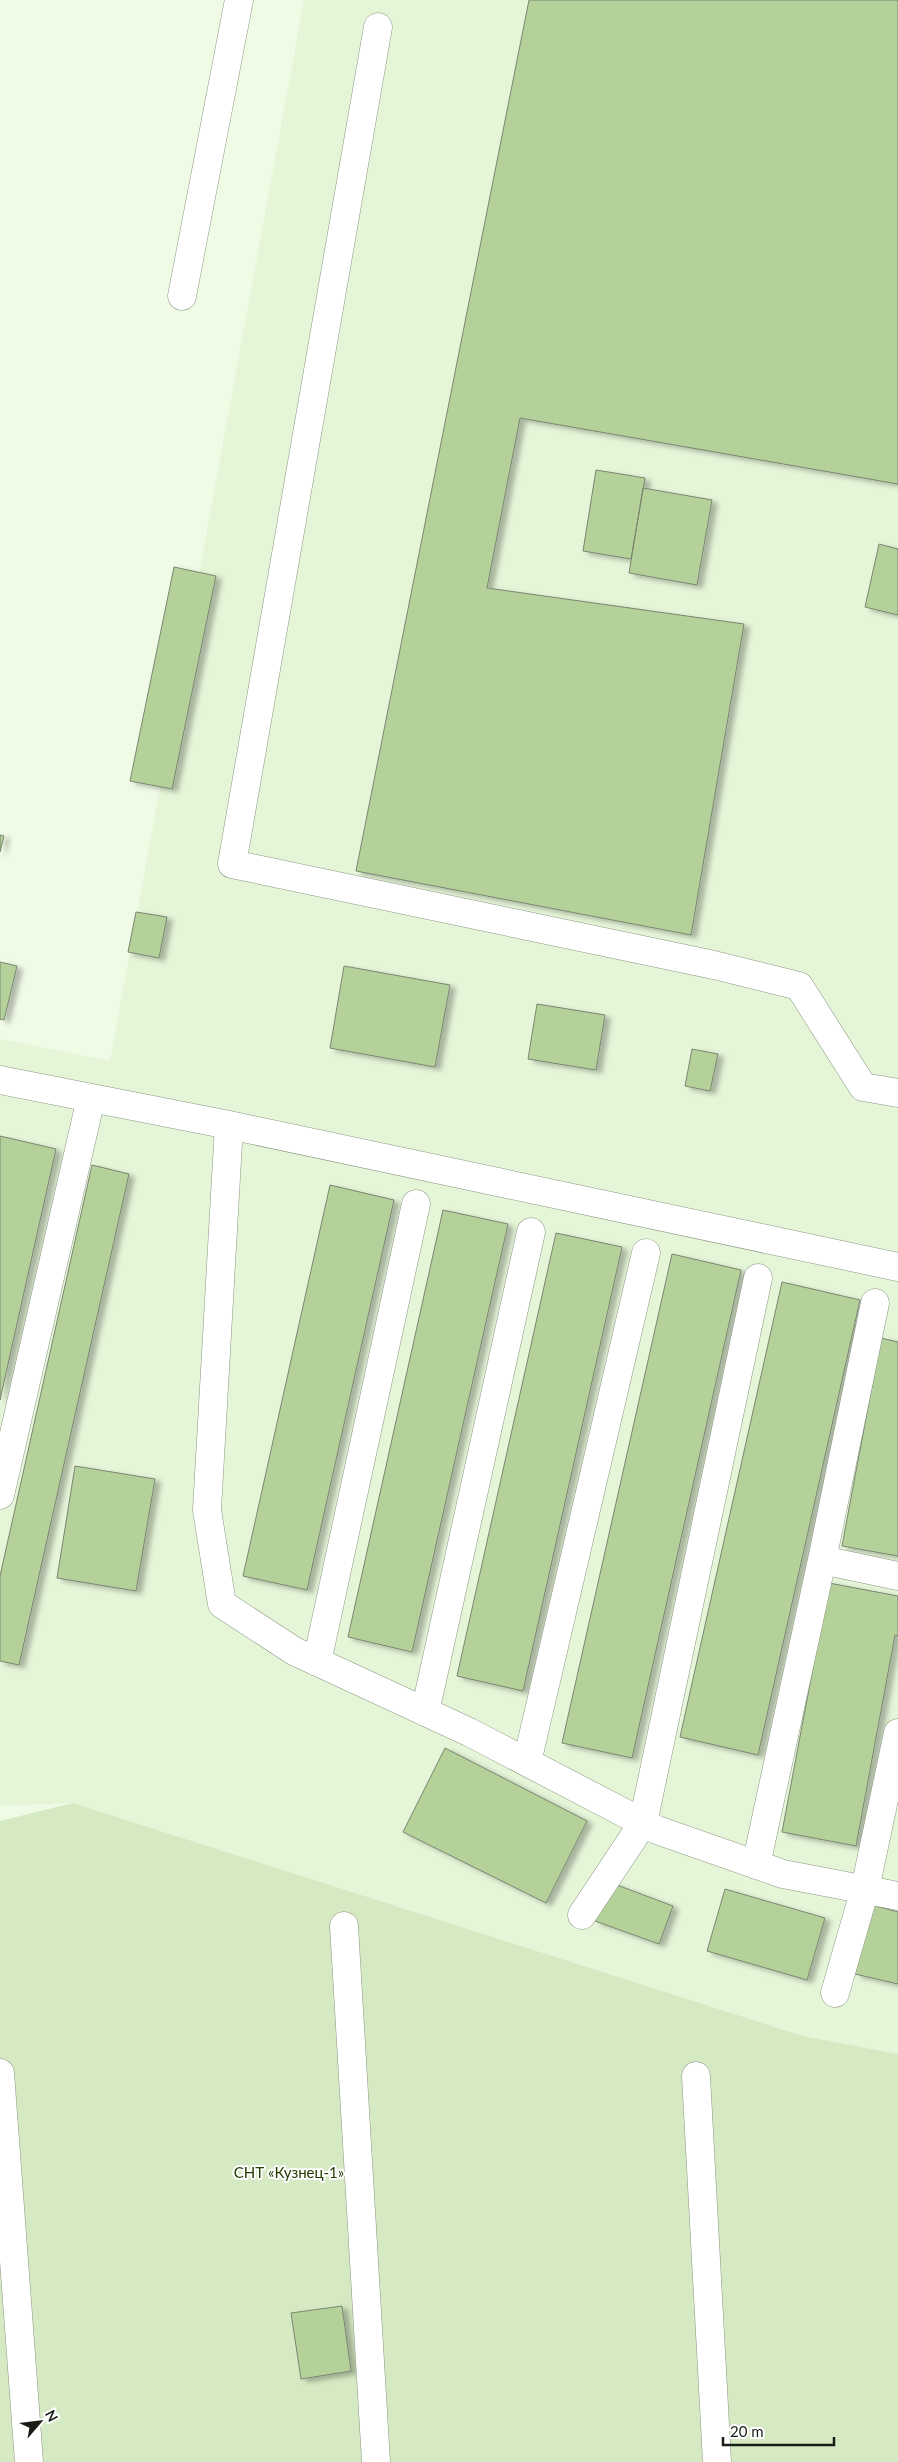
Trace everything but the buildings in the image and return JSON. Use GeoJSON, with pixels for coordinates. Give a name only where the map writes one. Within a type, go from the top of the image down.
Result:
{"type":"FeatureCollection","features":[{"type":"Feature","properties":{"kind":"lane"},"geometry":{"type":"LineString","coordinates":[[182,296],[238,0]]}},
{"type":"Feature","properties":{"kind":"lane"},"geometry":{"type":"LineString","coordinates":[[378,27],[232,864],[714,965],[800,986],[863,1087],[898,1093]]}},
{"type":"Feature","properties":{"kind":"lane"},"geometry":{"type":"LineString","coordinates":[[0,1080],[229,1125],[898,1266]]}},
{"type":"Feature","properties":{"kind":"lane"},"geometry":{"type":"LineString","coordinates":[[0,1496],[91,1098]]}},
{"type":"Feature","properties":{"kind":"lane"},"geometry":{"type":"LineString","coordinates":[[229,1125],[208,1510],[222,1604],[294,1651],[425,1712],[643,1823],[783,1874],[898,1896]]}},
{"type":"Feature","properties":{"kind":"lane"},"geometry":{"type":"LineString","coordinates":[[317,1662],[416,1204]]}},
{"type":"Feature","properties":{"kind":"lane"},"geometry":{"type":"LineString","coordinates":[[425,1712],[531,1232]]}},
{"type":"Feature","properties":{"kind":"lane"},"geometry":{"type":"LineString","coordinates":[[526,1762],[646,1253]]}},
{"type":"Feature","properties":{"kind":"lane"},"geometry":{"type":"LineString","coordinates":[[582,1915],[643,1823],[758,1278]]}},
{"type":"Feature","properties":{"kind":"lane"},"geometry":{"type":"LineString","coordinates":[[756,1865],[875,1303]]}},
{"type":"Feature","properties":{"kind":"lane"},"geometry":{"type":"LineString","coordinates":[[822,1560],[898,1576]]}},
{"type":"Feature","properties":{"kind":"lane"},"geometry":{"type":"LineString","coordinates":[[835,1993],[865,1890],[898,1733]]}},
{"type":"Feature","properties":{"kind":"lane"},"geometry":{"type":"LineString","coordinates":[[344,1926],[376,2462]]}},
{"type":"Feature","properties":{"kind":"lane"},"geometry":{"type":"LineString","coordinates":[[0,2073],[29,2462]]}},
{"type":"Feature","properties":{"kind":"lane"},"geometry":{"type":"LineString","coordinates":[[696,2076],[717,2462]]}},
{"type":"Feature","properties":{"kind":"shaded area"},"geometry":{"type":"Polygon","coordinates":[[[304,0],[898,0],[898,2054],[803,2036],[73,1803],[0,1806],[0,1039],[110,1061],[304,0]]]}},
{"type":"Feature","properties":{"kind":"green space","name":"СНТ «Кузнец-1»"},"geometry":{"type":"Polygon","coordinates":[[[73,1803],[803,2036],[898,2054],[898,2462],[0,2462],[0,1821],[73,1803]]]}}]}
